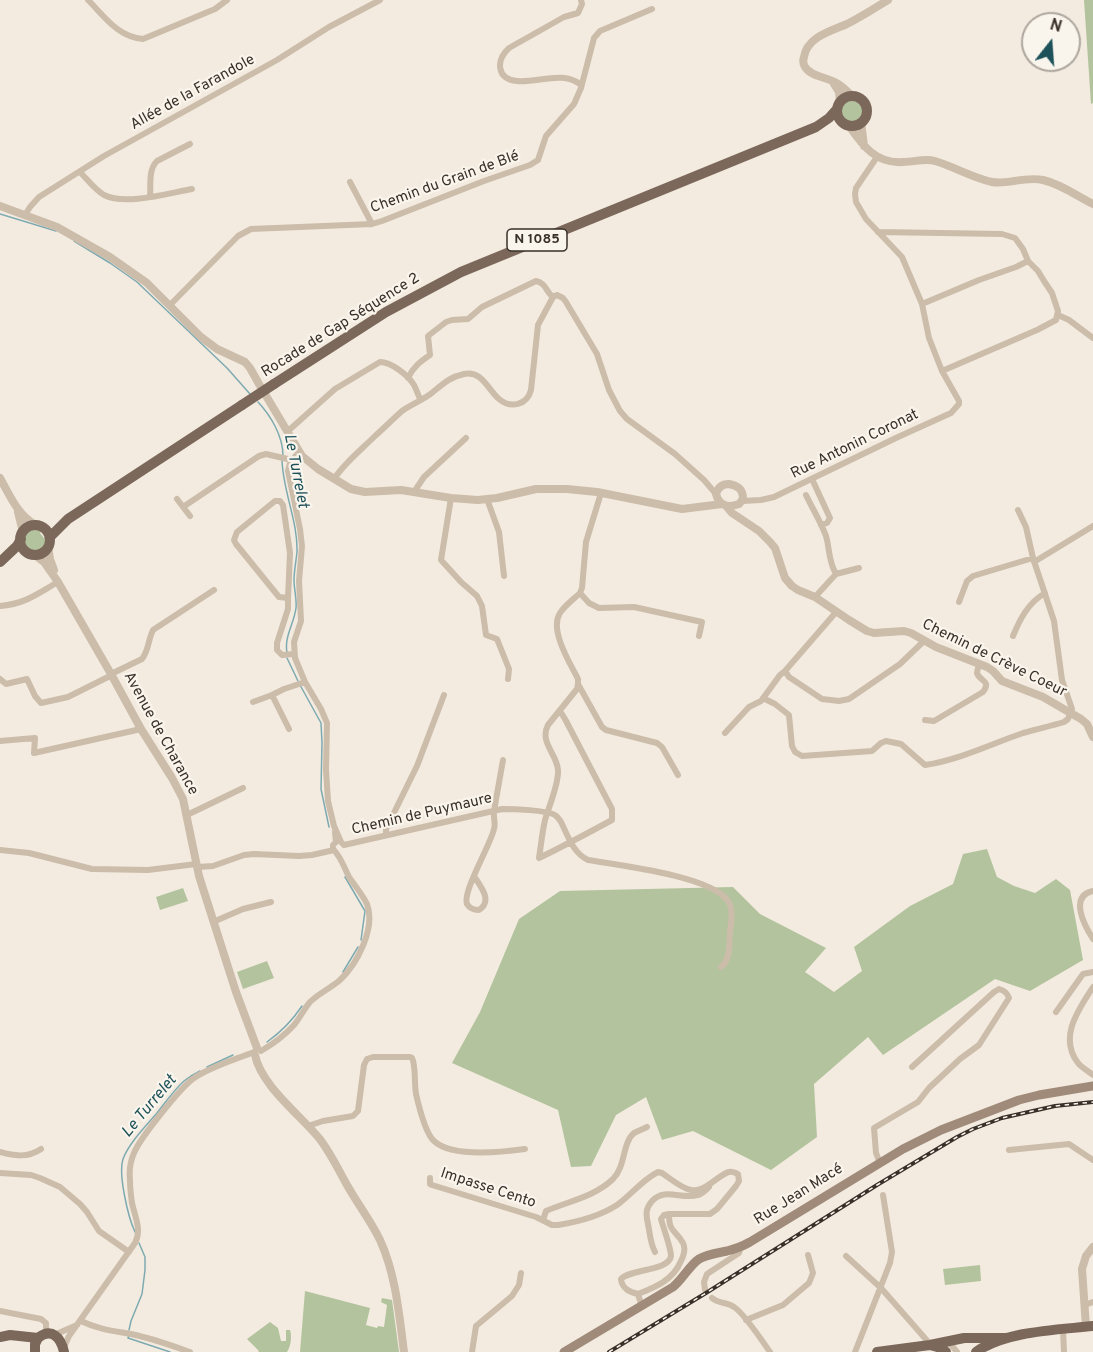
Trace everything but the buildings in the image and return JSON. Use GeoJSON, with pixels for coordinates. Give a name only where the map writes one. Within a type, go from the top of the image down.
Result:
{"type":"FeatureCollection","features":[{"type":"Feature","properties":{"kind":"main road"},"geometry":{"type":"LineString","coordinates":[[852,96],[862,100],[867,107],[866,115],[861,122],[846,124],[838,117],[839,105],[845,98],[852,96]]}},
{"type":"Feature","properties":{"kind":"main road","name":"Rocade de Gap Séquence 2"},"geometry":{"type":"LineString","coordinates":[[49,542],[68,519],[386,312],[461,272],[816,126],[829,118],[839,105]]}},
{"type":"Feature","properties":{"kind":"main road","name":"Rocade de Gap Séquence 2"},"geometry":{"type":"LineString","coordinates":[[816,126],[846,124]]}},
{"type":"Feature","properties":{"kind":"main road","name":"Rocade de Gap Séquence 2"},"geometry":{"type":"LineString","coordinates":[[39,526],[68,519]]}},
{"type":"Feature","properties":{"kind":"main road"},"geometry":{"type":"LineString","coordinates":[[39,526],[48,533],[49,542],[43,553],[0,562],[16,546],[28,527],[39,526]]}},
{"type":"Feature","properties":{"kind":"main road"},"geometry":{"type":"LineString","coordinates":[[22,536],[22,547],[32,554]]}},
{"type":"Feature","properties":{"kind":"main road","name":"Rue Jean Macé"},"geometry":{"type":"LineString","coordinates":[[564,1352],[673,1287],[700,1258],[741,1246],[768,1232],[922,1139],[1019,1100],[1065,1090],[1092,1089]]}},
{"type":"Feature","properties":{"kind":"main road"},"geometry":{"type":"LineString","coordinates":[[877,1352],[930,1345],[941,1348],[968,1338],[1007,1338],[1089,1327]]}},
{"type":"Feature","properties":{"kind":"main road"},"geometry":{"type":"LineString","coordinates":[[0,1338],[10,1335],[46,1335],[58,1338],[64,1350]]}},
{"type":"Feature","properties":{"kind":"main road"},"geometry":{"type":"LineString","coordinates":[[35,1351],[35,1344],[46,1335]]}},
{"type":"Feature","properties":{"kind":"main road"},"geometry":{"type":"LineString","coordinates":[[0,1338],[18,1341],[35,1351]]}},
{"type":"Feature","properties":{"kind":"main road"},"geometry":{"type":"LineString","coordinates":[[976,1352],[987,1345],[1007,1338]]}},
{"type":"Feature","properties":{"kind":"street"},"geometry":{"type":"LineString","coordinates":[[88,0],[119,31],[132,38],[143,39],[215,9],[228,0]]}},
{"type":"Feature","properties":{"kind":"street","name":"Allée de la Farandole"},"geometry":{"type":"LineString","coordinates":[[25,215],[39,197],[104,156],[380,0]]}},
{"type":"Feature","properties":{"kind":"street"},"geometry":{"type":"LineString","coordinates":[[581,0],[582,4],[578,13],[564,17],[509,48],[504,53],[500,69],[510,80],[562,78],[575,81],[581,86]]}},
{"type":"Feature","properties":{"kind":"street"},"geometry":{"type":"LineString","coordinates":[[852,96],[830,79],[813,74],[806,68],[803,61],[804,56],[814,40],[888,0]]}},
{"type":"Feature","properties":{"kind":"street","name":"Chemin du Grain de Blé"},"geometry":{"type":"LineString","coordinates":[[171,305],[238,236],[251,229],[372,224],[530,165],[538,159],[546,136],[574,104],[596,34],[652,9]]}},
{"type":"Feature","properties":{"kind":"street"},"geometry":{"type":"LineString","coordinates":[[830,79],[837,89],[839,105]]}},
{"type":"Feature","properties":{"kind":"street"},"geometry":{"type":"LineString","coordinates":[[861,122],[864,147]]}},
{"type":"Feature","properties":{"kind":"street"},"geometry":{"type":"LineString","coordinates":[[846,124],[864,147],[877,157],[894,162],[923,159],[935,161],[994,183],[1024,179],[1040,180],[1065,189],[1093,204]]}},
{"type":"Feature","properties":{"kind":"street"},"geometry":{"type":"LineString","coordinates":[[150,197],[152,170],[157,161],[190,144]]}},
{"type":"Feature","properties":{"kind":"street"},"geometry":{"type":"LineString","coordinates":[[877,157],[858,183],[855,198],[860,211],[878,232],[902,257],[922,304],[928,338],[942,371],[1056,320],[1058,311],[1052,293],[1038,271],[1028,261],[1015,238],[1002,234],[878,232]]}},
{"type":"Feature","properties":{"kind":"street"},"geometry":{"type":"LineString","coordinates":[[80,172],[104,195],[119,198],[138,199],[192,189]]}},
{"type":"Feature","properties":{"kind":"street"},"geometry":{"type":"LineString","coordinates":[[350,182],[372,224]]}},
{"type":"Feature","properties":{"kind":"street"},"geometry":{"type":"LineString","coordinates":[[0,206],[67,231],[147,283],[217,350],[245,362],[299,452],[318,469],[355,490],[365,492],[401,490],[465,500],[487,499],[536,489],[567,489],[601,493],[682,509],[740,503]]}},
{"type":"Feature","properties":{"kind":"street"},"geometry":{"type":"LineString","coordinates":[[922,304],[1028,261]]}},
{"type":"Feature","properties":{"kind":"street"},"geometry":{"type":"LineString","coordinates":[[408,378],[411,371],[430,355],[428,336],[446,322],[468,319],[482,307],[536,281],[541,282],[550,296],[566,302],[597,354],[609,390],[627,420],[675,454],[704,480],[724,505]]}},
{"type":"Feature","properties":{"kind":"street"},"geometry":{"type":"LineString","coordinates":[[334,479],[348,461],[402,412],[433,393],[441,384],[453,377],[467,373],[474,374],[501,401],[514,404],[526,401],[531,390],[538,325],[556,297]]}},
{"type":"Feature","properties":{"kind":"street"},"geometry":{"type":"LineString","coordinates":[[1058,315],[1069,320],[1093,338]]}},
{"type":"Feature","properties":{"kind":"street"},"geometry":{"type":"LineString","coordinates":[[288,431],[335,389],[380,362],[388,363],[408,378],[420,399]]}},
{"type":"Feature","properties":{"kind":"street","name":"Rue Antonin Coronat"},"geometry":{"type":"LineString","coordinates":[[740,503],[774,497],[951,413],[958,407],[958,400],[942,371]]}},
{"type":"Feature","properties":{"kind":"street"},"geometry":{"type":"LineString","coordinates":[[414,492],[424,477],[466,438]]}},
{"type":"Feature","properties":{"kind":"street"},"geometry":{"type":"LineString","coordinates":[[183,507],[259,456],[266,454],[285,459],[299,452]]}},
{"type":"Feature","properties":{"kind":"street"},"geometry":{"type":"LineString","coordinates":[[64,1350],[69,1336],[137,1241],[139,1233],[131,1196],[130,1170],[132,1157],[140,1142],[194,1078],[257,1052],[274,1043],[294,1026],[315,998],[340,979],[357,957],[367,929],[368,909],[347,873],[328,801],[327,723],[321,709],[302,684],[292,654],[301,621],[299,581],[302,546],[289,467],[285,459]]}},
{"type":"Feature","properties":{"kind":"street"},"geometry":{"type":"LineString","coordinates":[[0,478],[17,508],[30,523],[39,526]]}},
{"type":"Feature","properties":{"kind":"street"},"geometry":{"type":"LineString","coordinates":[[812,479],[830,518],[827,523],[821,525]]}},
{"type":"Feature","properties":{"kind":"street"},"geometry":{"type":"LineString","coordinates":[[704,480],[723,485],[734,485],[742,492],[761,500]]}},
{"type":"Feature","properties":{"kind":"street"},"geometry":{"type":"LineString","coordinates":[[702,507],[716,495],[723,485]]}},
{"type":"Feature","properties":{"kind":"street"},"geometry":{"type":"LineString","coordinates":[[741,519],[738,510],[743,496],[742,492]]}},
{"type":"Feature","properties":{"kind":"street"},"geometry":{"type":"LineString","coordinates":[[560,711],[612,809],[612,820],[539,858],[545,818],[558,771],[546,742],[546,730],[560,711],[577,689],[578,684],[578,679],[556,627],[559,614],[582,588],[586,542],[601,493]]}},
{"type":"Feature","properties":{"kind":"street"},"geometry":{"type":"LineString","coordinates":[[806,495],[825,533],[830,551],[830,564],[836,574]]}},
{"type":"Feature","properties":{"kind":"street"},"geometry":{"type":"LineString","coordinates":[[451,498],[441,560],[477,596],[482,606],[486,635],[497,639],[509,669],[508,679]]}},
{"type":"Feature","properties":{"kind":"street"},"geometry":{"type":"LineString","coordinates":[[177,499],[190,516]]}},
{"type":"Feature","properties":{"kind":"street"},"geometry":{"type":"LineString","coordinates":[[487,499],[499,532],[504,576]]}},
{"type":"Feature","properties":{"kind":"street"},"geometry":{"type":"LineString","coordinates":[[288,598],[279,597],[234,540],[237,532],[275,501],[280,501],[283,505],[290,553],[288,609],[277,650],[283,655],[292,654]]}},
{"type":"Feature","properties":{"kind":"street","name":"Chemin de Crève Coeur"},"geometry":{"type":"LineString","coordinates":[[724,505],[770,542],[775,548],[782,571],[789,584],[798,590],[815,597],[867,631],[911,633],[946,651],[979,664],[993,671],[1002,681],[1043,697],[1071,713],[1087,724],[1093,737]]}},
{"type":"Feature","properties":{"kind":"street"},"geometry":{"type":"LineString","coordinates":[[17,508],[22,536]]}},
{"type":"Feature","properties":{"kind":"street"},"geometry":{"type":"LineString","coordinates":[[763,699],[775,704],[789,715],[792,746],[797,754],[802,756],[872,751],[886,741],[901,744],[925,765],[1064,722],[1071,713],[1071,705],[1062,680],[1054,621],[1033,560],[1026,526],[1018,510]]}},
{"type":"Feature","properties":{"kind":"street"},"geometry":{"type":"LineString","coordinates":[[958,602],[967,581],[973,576],[1033,560],[1093,526]]}},
{"type":"Feature","properties":{"kind":"street","name":"Avenue de Charance"},"geometry":{"type":"LineString","coordinates":[[49,542],[50,559],[58,582]]}},
{"type":"Feature","properties":{"kind":"street","name":"Avenue de Charance"},"geometry":{"type":"LineString","coordinates":[[32,554],[44,562],[58,582],[183,799],[197,866],[213,922],[261,1070],[270,1084],[319,1138],[380,1240],[391,1271],[404,1352]]}},
{"type":"Feature","properties":{"kind":"street"},"geometry":{"type":"LineString","coordinates":[[815,597],[836,574],[859,568]]}},
{"type":"Feature","properties":{"kind":"street"},"geometry":{"type":"LineString","coordinates":[[0,606],[23,602],[58,582]]}},
{"type":"Feature","properties":{"kind":"street"},"geometry":{"type":"LineString","coordinates":[[0,679],[6,684],[27,679],[41,703],[68,697],[142,659],[153,630],[214,590]]}},
{"type":"Feature","properties":{"kind":"street"},"geometry":{"type":"LineString","coordinates":[[580,592],[589,603],[600,608],[634,607],[702,622],[699,636]]}},
{"type":"Feature","properties":{"kind":"street"},"geometry":{"type":"LineString","coordinates":[[1012,636],[1020,619],[1034,600],[1045,593]]}},
{"type":"Feature","properties":{"kind":"street"},"geometry":{"type":"LineString","coordinates":[[725,734],[749,707],[763,699],[780,675],[837,612]]}},
{"type":"Feature","properties":{"kind":"street"},"geometry":{"type":"LineString","coordinates":[[785,671],[789,677],[822,699],[839,701],[849,699],[900,664],[925,640]]}},
{"type":"Feature","properties":{"kind":"street"},"geometry":{"type":"LineString","coordinates":[[925,720],[934,721],[983,692],[986,682],[978,675],[979,664]]}},
{"type":"Feature","properties":{"kind":"street"},"geometry":{"type":"LineString","coordinates":[[253,702],[302,684]]}},
{"type":"Feature","properties":{"kind":"street"},"geometry":{"type":"LineString","coordinates":[[578,684],[602,727],[657,743],[662,747],[678,775]]}},
{"type":"Feature","properties":{"kind":"street"},"geometry":{"type":"LineString","coordinates":[[272,695],[289,729]]}},
{"type":"Feature","properties":{"kind":"street"},"geometry":{"type":"LineString","coordinates":[[386,835],[386,829],[417,765],[444,695]]}},
{"type":"Feature","properties":{"kind":"street"},"geometry":{"type":"LineString","coordinates":[[0,741],[35,738],[34,753],[141,729]]}},
{"type":"Feature","properties":{"kind":"street"},"geometry":{"type":"LineString","coordinates":[[474,876],[486,896],[483,908],[479,910],[468,906],[466,900],[474,876],[480,860],[494,832],[494,811],[504,760]]}},
{"type":"Feature","properties":{"kind":"street"},"geometry":{"type":"LineString","coordinates":[[186,814],[243,788]]}},
{"type":"Feature","properties":{"kind":"street","name":"Chemin de Puymaure"},"geometry":{"type":"LineString","coordinates":[[0,850],[29,853],[92,869],[148,870],[213,866],[244,855],[312,855],[386,835],[494,811],[512,809],[548,813]]}},
{"type":"Feature","properties":{"kind":"street"},"geometry":{"type":"LineString","coordinates":[[548,813],[559,818],[578,854],[588,860],[683,878],[722,894],[732,911],[729,953],[726,962],[721,967]]}},
{"type":"Feature","properties":{"kind":"street"},"geometry":{"type":"LineString","coordinates":[[1091,936],[1082,918],[1080,907],[1085,893],[1093,891]]}},
{"type":"Feature","properties":{"kind":"street"},"geometry":{"type":"LineString","coordinates":[[213,922],[243,909],[271,902]]}},
{"type":"Feature","properties":{"kind":"street"},"geometry":{"type":"LineString","coordinates":[[1056,1012],[1083,974],[1093,972]]}},
{"type":"Feature","properties":{"kind":"street"},"geometry":{"type":"LineString","coordinates":[[1093,987],[1072,1022],[1070,1035],[1071,1048],[1078,1063],[1093,1075]]}},
{"type":"Feature","properties":{"kind":"street"},"geometry":{"type":"LineString","coordinates":[[880,1163],[876,1153],[874,1128],[918,1102],[929,1088],[960,1059],[979,1045],[1009,998],[1008,994],[999,989],[994,992],[912,1067]]}},
{"type":"Feature","properties":{"kind":"street"},"geometry":{"type":"LineString","coordinates":[[308,1126],[356,1114],[367,1059],[410,1057],[414,1061],[417,1096],[432,1140],[440,1146],[488,1153],[525,1149]]}},
{"type":"Feature","properties":{"kind":"street"},"geometry":{"type":"LineString","coordinates":[[647,1127],[632,1136],[621,1168],[613,1180],[587,1196],[546,1211],[543,1220],[552,1225],[558,1225],[596,1215],[617,1205],[658,1172],[684,1188],[696,1191],[714,1182]]}},
{"type":"Feature","properties":{"kind":"street"},"geometry":{"type":"LineString","coordinates":[[1009,1150],[1069,1144],[1093,1160]]}},
{"type":"Feature","properties":{"kind":"street"},"geometry":{"type":"LineString","coordinates":[[0,1152],[25,1155],[41,1149]]}},
{"type":"Feature","properties":{"kind":"street"},"geometry":{"type":"LineString","coordinates":[[655,1252],[651,1245],[646,1214],[654,1199],[666,1194],[696,1196],[702,1194],[727,1172],[731,1171],[740,1177],[736,1186],[710,1214],[669,1214],[664,1215],[661,1219],[671,1256],[654,1269],[626,1275],[621,1279],[627,1290],[638,1294],[651,1289],[674,1274],[680,1264],[685,1248],[670,1227],[669,1214]]}},
{"type":"Feature","properties":{"kind":"street"},"geometry":{"type":"LineString","coordinates":[[0,1173],[31,1175],[60,1187],[80,1203],[99,1231],[129,1252]]}},
{"type":"Feature","properties":{"kind":"street","name":"Impasse Cento"},"geometry":{"type":"LineString","coordinates":[[430,1178],[432,1185],[543,1220]]}},
{"type":"Feature","properties":{"kind":"street"},"geometry":{"type":"LineString","coordinates":[[855,1352],[891,1263],[892,1252],[883,1195]]}},
{"type":"Feature","properties":{"kind":"street"},"geometry":{"type":"LineString","coordinates":[[705,1290],[704,1282],[707,1274],[737,1255],[741,1251],[741,1246]]}},
{"type":"Feature","properties":{"kind":"street"},"geometry":{"type":"LineString","coordinates":[[1089,1327],[1089,1304],[1082,1269],[1086,1256],[1093,1247]]}},
{"type":"Feature","properties":{"kind":"street"},"geometry":{"type":"LineString","coordinates":[[746,1320],[783,1305],[809,1283],[813,1273],[808,1256]]}},
{"type":"Feature","properties":{"kind":"street"},"geometry":{"type":"LineString","coordinates":[[846,1256],[881,1288],[930,1345]]}},
{"type":"Feature","properties":{"kind":"street"},"geometry":{"type":"LineString","coordinates":[[472,1352],[476,1326],[512,1296],[519,1285],[521,1273]]}},
{"type":"Feature","properties":{"kind":"street"},"geometry":{"type":"LineString","coordinates":[[651,1289],[656,1298]]}},
{"type":"Feature","properties":{"kind":"street"},"geometry":{"type":"LineString","coordinates":[[638,1294],[642,1307]]}},
{"type":"Feature","properties":{"kind":"street"},"geometry":{"type":"LineString","coordinates":[[712,1298],[717,1302],[735,1307],[770,1352]]}},
{"type":"Feature","properties":{"kind":"street"},"geometry":{"type":"LineString","coordinates":[[0,1311],[41,1319],[45,1323],[46,1335],[80,1323],[129,1334],[190,1352]]}},
{"type":"Feature","properties":{"kind":"street"},"geometry":{"type":"LineString","coordinates":[[1063,1330],[1064,1352]]}},
{"type":"Feature","properties":{"kind":"street"},"geometry":{"type":"LineString","coordinates":[[947,1346],[957,1352]]}},
{"type":"Feature","properties":{"kind":"green space"},"geometry":{"type":"Polygon","coordinates":[[[1084,0],[1093,0],[1093,103],[1091,104],[1084,0]]]}},
{"type":"Feature","properties":{"kind":"green space"},"geometry":{"type":"Polygon","coordinates":[[[852,101],[860,104],[863,112],[860,120],[852,123],[844,120],[841,112],[844,104],[852,101]]]}},
{"type":"Feature","properties":{"kind":"green space"},"geometry":{"type":"Polygon","coordinates":[[[37,529],[46,538],[44,547],[39,551],[33,551],[24,542],[24,536],[37,529]]]}},
{"type":"Feature","properties":{"kind":"green space"},"geometry":{"type":"Polygon","coordinates":[[[987,849],[997,877],[1014,886],[1035,893],[1056,879],[1070,890],[1083,960],[1030,991],[995,979],[883,1055],[868,1037],[814,1084],[817,1137],[771,1170],[693,1131],[662,1140],[646,1097],[616,1115],[591,1166],[571,1167],[558,1110],[452,1063],[480,1012],[519,919],[560,891],[733,887],[760,914],[826,948],[805,972],[834,992],[862,971],[854,947],[910,906],[953,884],[963,854],[987,849]]]}},
{"type":"Feature","properties":{"kind":"green space"},"geometry":{"type":"Polygon","coordinates":[[[183,888],[188,901],[160,910],[156,897],[183,888]]]}},
{"type":"Feature","properties":{"kind":"green space"},"geometry":{"type":"Polygon","coordinates":[[[267,961],[274,978],[243,989],[237,972],[267,961]]]}},
{"type":"Feature","properties":{"kind":"green space"},"geometry":{"type":"Polygon","coordinates":[[[980,1265],[981,1281],[945,1285],[943,1269],[980,1265]]]}},
{"type":"Feature","properties":{"kind":"green space"},"geometry":{"type":"Polygon","coordinates":[[[305,1291],[370,1308],[366,1325],[377,1328],[378,1326],[384,1327],[387,1305],[381,1302],[382,1298],[392,1300],[399,1352],[300,1352],[305,1291]]]}},
{"type":"Feature","properties":{"kind":"green space"},"geometry":{"type":"Polygon","coordinates":[[[270,1322],[278,1328],[281,1341],[286,1341],[286,1330],[290,1330],[291,1341],[287,1352],[258,1352],[247,1339],[270,1322]]]}},
{"type":"Feature","properties":{"kind":"waterway","name":"Le Turrelet"},"geometry":{"type":"LineString","coordinates":[[0,214],[56,231]]}},
{"type":"Feature","properties":{"kind":"waterway","name":"Le Turrelet"},"geometry":{"type":"LineString","coordinates":[[74,241],[137,282],[227,368],[250,394]]}},
{"type":"Feature","properties":{"kind":"waterway","name":"Le Turrelet"},"geometry":{"type":"LineString","coordinates":[[258,402],[275,427],[281,441],[283,456]]}},
{"type":"Feature","properties":{"kind":"waterway","name":"Le Turrelet"},"geometry":{"type":"LineString","coordinates":[[282,460],[297,540],[294,580],[296,608],[288,636],[287,653]]}},
{"type":"Feature","properties":{"kind":"waterway","name":"Le Turrelet"},"geometry":{"type":"LineString","coordinates":[[287,658],[298,681]]}},
{"type":"Feature","properties":{"kind":"waterway","name":"Le Turrelet"},"geometry":{"type":"LineString","coordinates":[[300,685],[321,723],[321,789],[329,827]]}},
{"type":"Feature","properties":{"kind":"waterway","name":"Le Turrelet"},"geometry":{"type":"LineString","coordinates":[[345,877],[365,911],[361,940]]}},
{"type":"Feature","properties":{"kind":"waterway","name":"Le Turrelet"},"geometry":{"type":"LineString","coordinates":[[343,972],[358,947]]}},
{"type":"Feature","properties":{"kind":"waterway","name":"Le Turrelet"},"geometry":{"type":"LineString","coordinates":[[267,1042],[286,1026],[302,1006]]}},
{"type":"Feature","properties":{"kind":"waterway","name":"Le Turrelet"},"geometry":{"type":"LineString","coordinates":[[207,1067],[233,1055]]}},
{"type":"Feature","properties":{"kind":"waterway","name":"Le Turrelet"},"geometry":{"type":"LineString","coordinates":[[135,1232],[124,1196],[123,1159],[133,1141],[177,1088],[200,1071]]}},
{"type":"Feature","properties":{"kind":"waterway","name":"Le Turrelet"},"geometry":{"type":"LineString","coordinates":[[129,1330],[142,1294],[145,1270],[145,1257],[139,1243]]}},
{"type":"Feature","properties":{"kind":"waterway","name":"Le Turrelet"},"geometry":{"type":"LineString","coordinates":[[129,1335],[128,1338],[170,1352]]}},
{"type":"Feature","properties":{"kind":"railway"},"geometry":{"type":"LineString","coordinates":[[609,1352],[957,1137],[1002,1118],[1055,1106],[1093,1102]]}}]}
